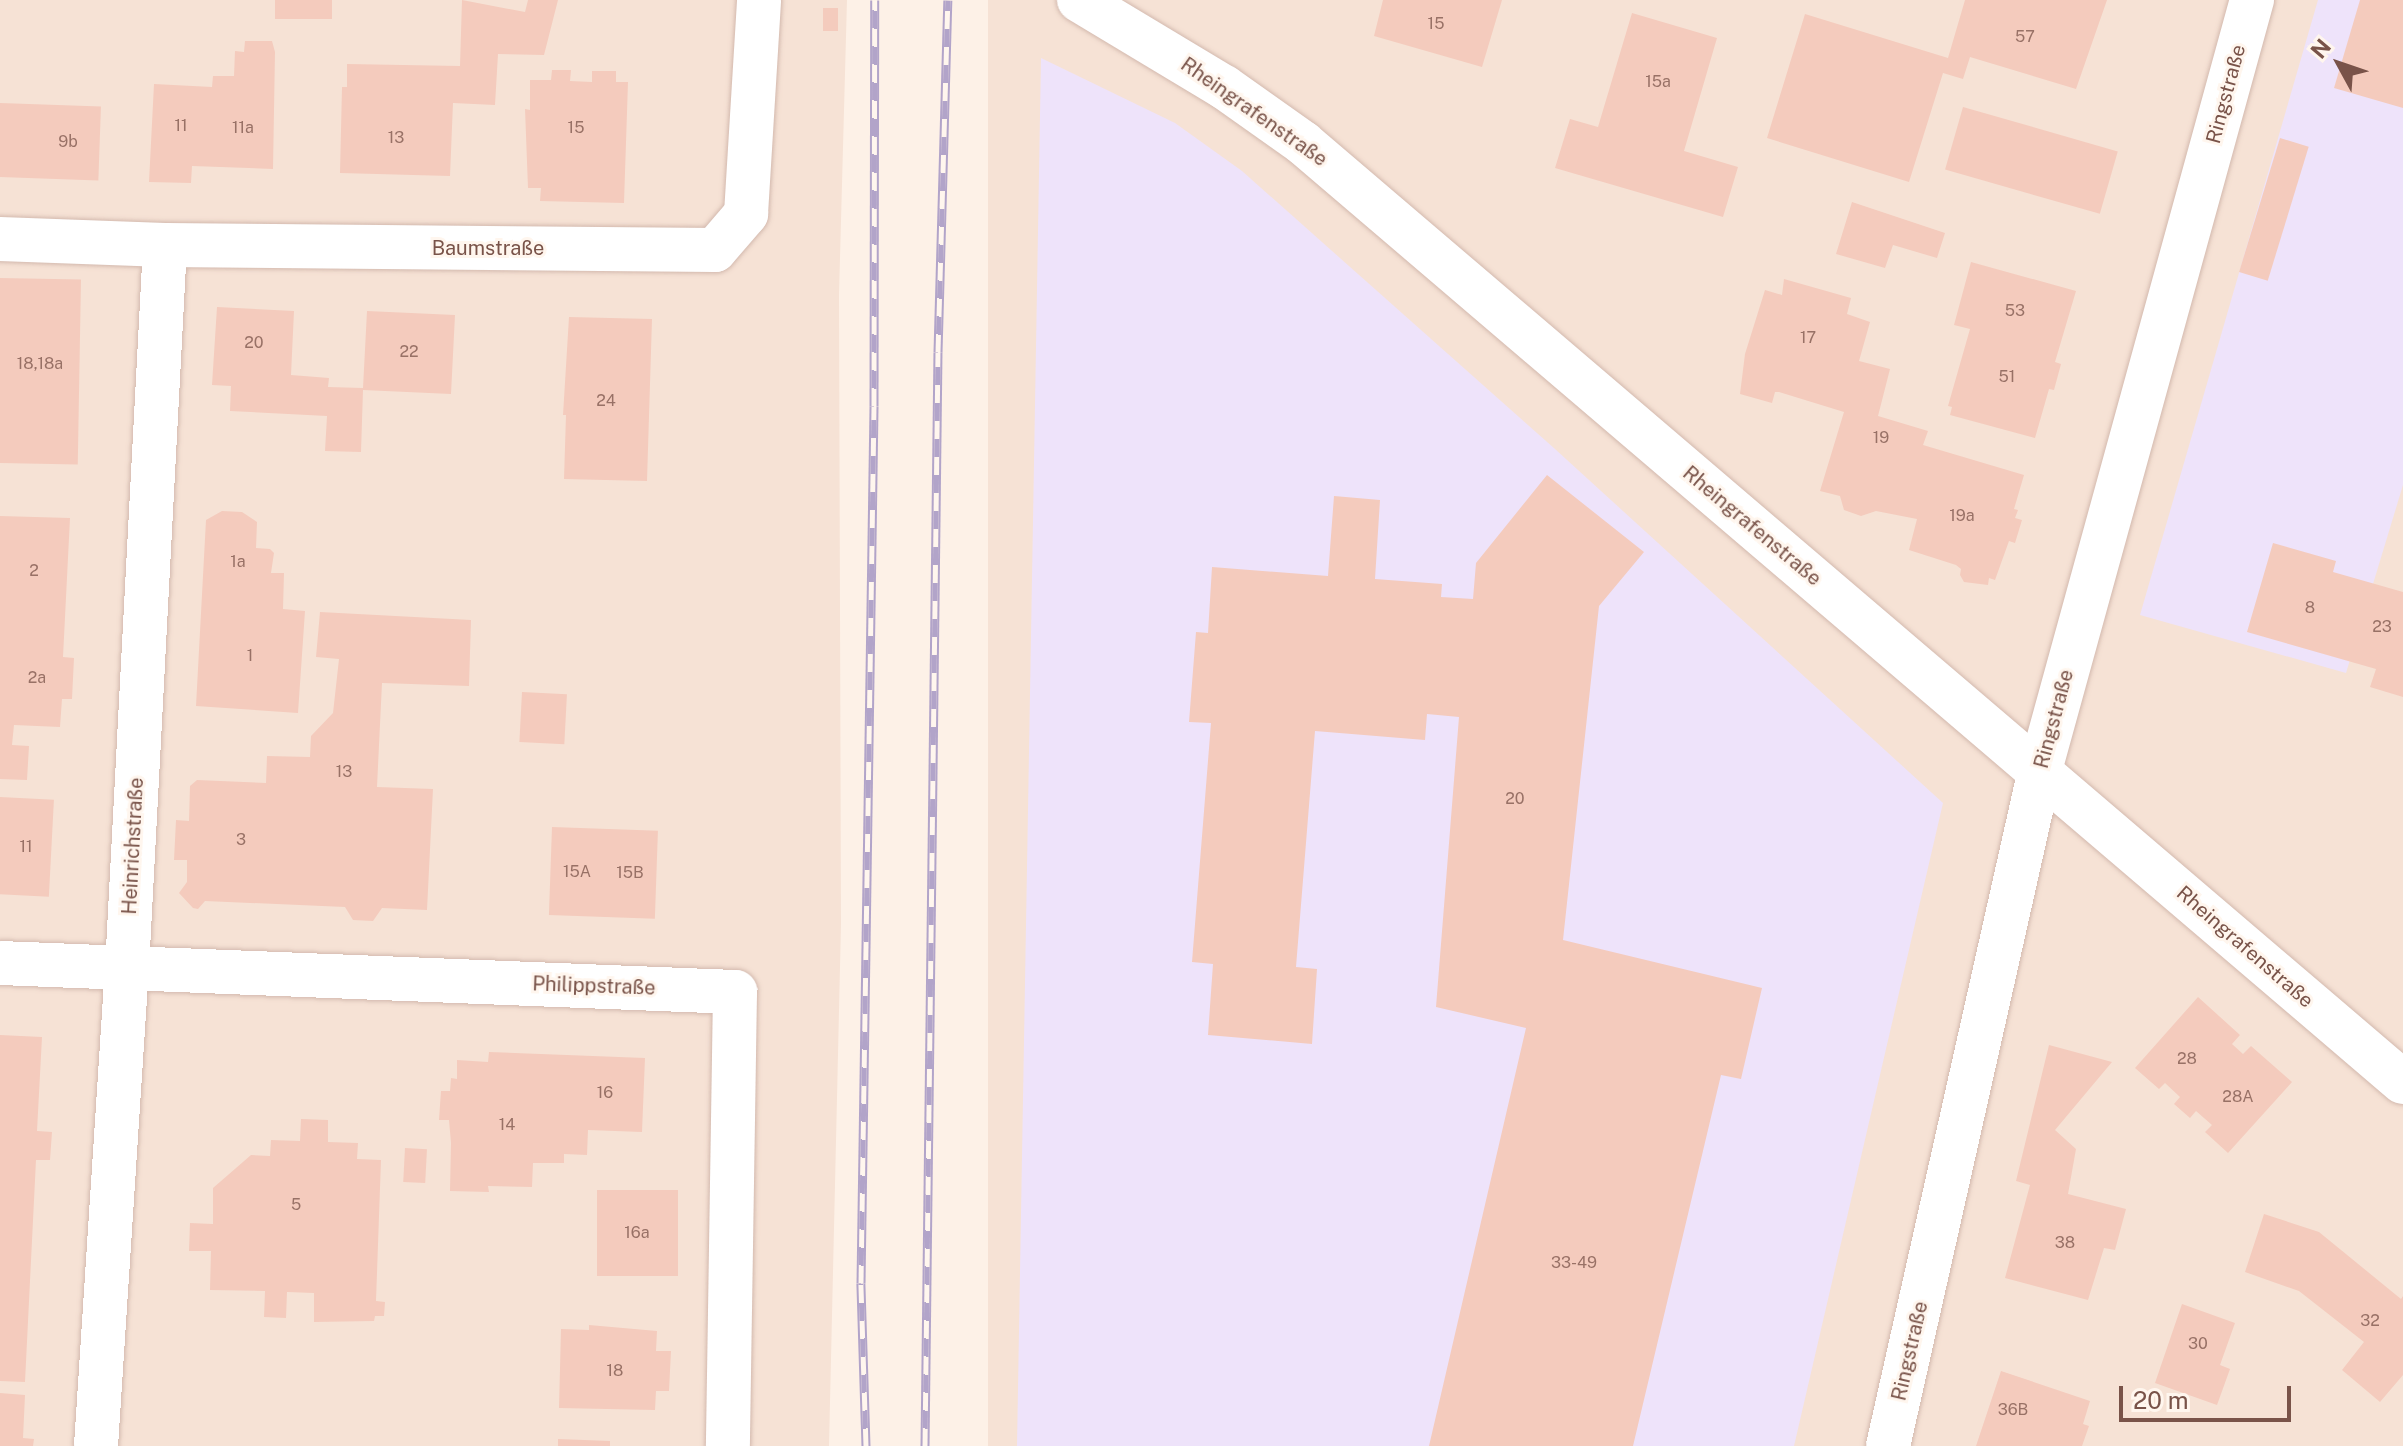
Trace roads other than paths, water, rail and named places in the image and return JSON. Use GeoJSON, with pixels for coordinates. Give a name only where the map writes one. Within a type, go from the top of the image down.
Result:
{"type":"FeatureCollection","features":[{"type":"Feature","properties":{"kind":"street","name":"Baumstraße"},"geometry":{"type":"LineString","coordinates":[[0,239],[165,245],[715,250],[746,214],[759,0]]}},
{"type":"Feature","properties":{"kind":"street","name":"Rheingrafenstraße"},"geometry":{"type":"LineString","coordinates":[[1079,0],[1110,15],[1224,87],[1303,143],[2403,1082]]}},
{"type":"Feature","properties":{"kind":"street","name":"Ringstraße"},"geometry":{"type":"LineString","coordinates":[[1888,1446],[2040,770],[2252,0]]}},
{"type":"Feature","properties":{"kind":"street","name":"Heinrichstraße"},"geometry":{"type":"LineString","coordinates":[[96,1446],[127,968],[165,245]]}},
{"type":"Feature","properties":{"kind":"street","name":"Philippstraße"},"geometry":{"type":"LineString","coordinates":[[0,963],[735,992],[728,1446]]}},
{"type":"Feature","properties":{"kind":"railway"},"geometry":{"type":"LineString","coordinates":[[866,1446],[861,1283],[874,406],[875,0]]}},
{"type":"Feature","properties":{"kind":"railway"},"geometry":{"type":"LineString","coordinates":[[925,1446],[938,352],[948,0]]}}]}
